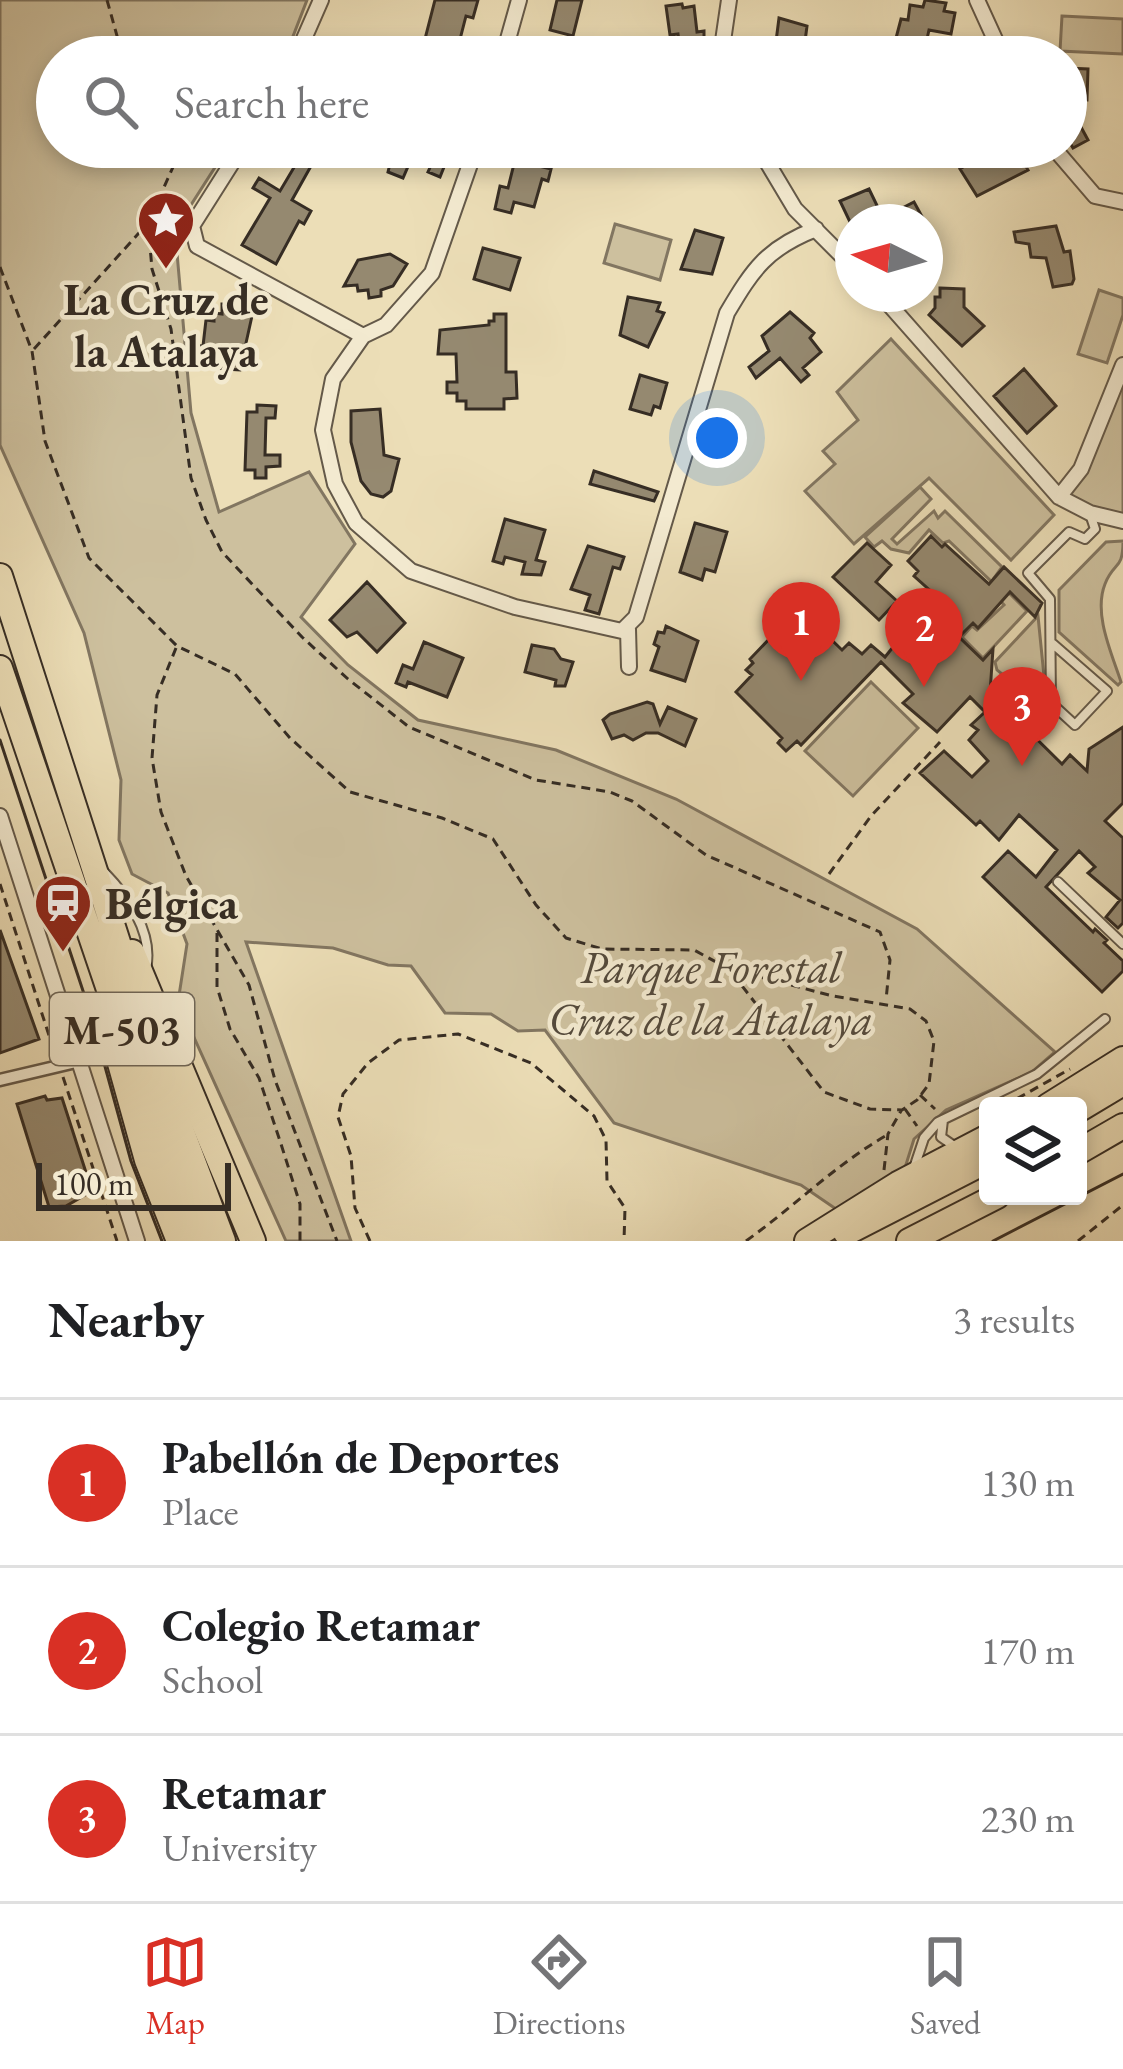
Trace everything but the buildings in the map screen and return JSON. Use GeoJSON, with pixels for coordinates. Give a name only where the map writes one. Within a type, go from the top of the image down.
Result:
{"type":"FeatureCollection","features":[{"type":"Feature","properties":{"kind":"highway","name":"M-503"},"geometry":{"type":"LineString","coordinates":[[0,576],[160,1076],[223,1241]]}},
{"type":"Feature","properties":{"kind":"highway","name":"M-503"},"geometry":{"type":"LineString","coordinates":[[0,668],[140,1082],[200,1241]]}},
{"type":"Feature","properties":{"kind":"highway","name":"M-503"},"geometry":{"type":"LineString","coordinates":[[49,814],[147,1160],[179,1241]]}},
{"type":"Feature","properties":{"kind":"highway","name":"M-503"},"geometry":{"type":"LineString","coordinates":[[83,827],[253,1241]]}},
{"type":"Feature","properties":{"kind":"highway"},"geometry":{"type":"LineString","coordinates":[[1062,1097],[1123,1059]]}},
{"type":"Feature","properties":{"kind":"highway"},"geometry":{"type":"LineString","coordinates":[[1087,1105],[1123,1083]]}},
{"type":"Feature","properties":{"kind":"highway"},"geometry":{"type":"LineString","coordinates":[[1087,1147],[1123,1126]]}},
{"type":"Feature","properties":{"kind":"highway"},"geometry":{"type":"LineString","coordinates":[[807,1241],[891,1185],[979,1141]]}},
{"type":"Feature","properties":{"kind":"highway"},"geometry":{"type":"LineString","coordinates":[[831,1241],[979,1165]]}},
{"type":"Feature","properties":{"kind":"highway"},"geometry":{"type":"LineString","coordinates":[[909,1241],[979,1205]]}},
{"type":"Feature","properties":{"kind":"street"},"geometry":{"type":"LineString","coordinates":[[305,36],[321,0]]}},
{"type":"Feature","properties":{"kind":"street"},"geometry":{"type":"LineString","coordinates":[[509,36],[519,0]]}},
{"type":"Feature","properties":{"kind":"street"},"geometry":{"type":"LineString","coordinates":[[724,36],[729,0]]}},
{"type":"Feature","properties":{"kind":"street"},"geometry":{"type":"LineString","coordinates":[[977,0],[993,36]]}},
{"type":"Feature","properties":{"kind":"street"},"geometry":{"type":"LineString","coordinates":[[229,168],[192,226],[197,246],[363,336]]}},
{"type":"Feature","properties":{"kind":"street"},"geometry":{"type":"LineString","coordinates":[[469,168],[432,273],[386,325],[363,336],[333,379],[323,430],[335,484],[356,523],[411,571],[515,608],[598,628],[628,628]]}},
{"type":"Feature","properties":{"kind":"street"},"geometry":{"type":"LineString","coordinates":[[771,168],[795,209],[835,249]]}},
{"type":"Feature","properties":{"kind":"street"},"geometry":{"type":"LineString","coordinates":[[1071,168],[1095,196],[1123,202]]}},
{"type":"Feature","properties":{"kind":"street"},"geometry":{"type":"LineString","coordinates":[[782,242],[795,209]]}},
{"type":"Feature","properties":{"kind":"street"},"geometry":{"type":"LineString","coordinates":[[629,668],[628,628],[636,616],[727,314],[753,270],[782,242],[816,229]]}},
{"type":"Feature","properties":{"kind":"street"},"geometry":{"type":"LineString","coordinates":[[896,312],[1058,497],[1090,513],[1123,521]]}},
{"type":"Feature","properties":{"kind":"street"},"geometry":{"type":"LineString","coordinates":[[1058,497],[1081,469],[1123,365]]}},
{"type":"Feature","properties":{"kind":"street"},"geometry":{"type":"LineString","coordinates":[[0,816],[4,841],[136,1241]]}},
{"type":"Feature","properties":{"kind":"street"},"geometry":{"type":"LineString","coordinates":[[0,1080],[76,1062]]}},
{"type":"Feature","properties":{"kind":"lane"},"geometry":{"type":"LineString","coordinates":[[1053,644],[1107,692],[1075,725],[1051,703],[1050,599],[1028,573],[1069,532],[1085,539],[1095,529],[1090,513]]}},
{"type":"Feature","properties":{"kind":"lane"},"geometry":{"type":"LineString","coordinates":[[1058,882],[1123,944]]}},
{"type":"Feature","properties":{"kind":"lane"},"geometry":{"type":"LineString","coordinates":[[891,1185],[914,1168],[928,1133],[949,1114],[1037,1074],[1105,1019]]}},
{"type":"Feature","properties":{"kind":"lane"},"geometry":{"type":"LineString","coordinates":[[949,1114],[942,1122],[941,1137],[955,1148],[964,1148]]}},
{"type":"Feature","properties":{"kind":"path"},"geometry":{"type":"LineString","coordinates":[[107,0],[117,36]]}},
{"type":"Feature","properties":{"kind":"path"},"geometry":{"type":"LineString","coordinates":[[32,351],[148,223],[173,168]]}},
{"type":"Feature","properties":{"kind":"path"},"geometry":{"type":"LineString","coordinates":[[148,223],[152,269],[171,328],[191,478],[222,552],[256,589],[348,679],[409,727],[536,780],[610,792],[632,801],[706,855],[880,932],[890,960],[885,1003]]}},
{"type":"Feature","properties":{"kind":"path"},"geometry":{"type":"LineString","coordinates":[[0,267],[32,351],[44,441],[89,558],[177,646],[235,674],[290,738],[350,792],[442,818],[494,839],[536,905],[566,938],[602,949],[694,950],[729,969],[833,996],[885,1003],[910,1010],[926,1021],[934,1041],[928,1084],[917,1100],[902,1109],[888,1134],[824,1175],[792,1208],[746,1241]]}},
{"type":"Feature","properties":{"kind":"path"},"geometry":{"type":"LineString","coordinates":[[177,646],[157,695],[152,758],[161,812],[186,876],[249,985],[275,1080],[337,1241]]}},
{"type":"Feature","properties":{"kind":"path"},"geometry":{"type":"LineString","coordinates":[[830,874],[871,816],[940,742]]}},
{"type":"Feature","properties":{"kind":"path"},"geometry":{"type":"LineString","coordinates":[[217,931],[217,987],[230,1028],[259,1078],[281,1144],[300,1204],[300,1241]]}},
{"type":"Feature","properties":{"kind":"path"},"geometry":{"type":"LineString","coordinates":[[729,969],[824,1092],[870,1109],[902,1109]]}},
{"type":"Feature","properties":{"kind":"path"},"geometry":{"type":"LineString","coordinates":[[370,1241],[355,1208],[351,1156],[338,1117],[343,1094],[368,1064],[399,1040],[458,1034],[531,1063],[594,1116],[606,1140],[607,1181],[625,1208],[624,1241]]}},
{"type":"Feature","properties":{"kind":"path"},"geometry":{"type":"LineString","coordinates":[[1020,1097],[1088,1059]]}},
{"type":"Feature","properties":{"kind":"path"},"geometry":{"type":"LineString","coordinates":[[888,1134],[891,1185]]}},
{"type":"Feature","properties":{"kind":"path"},"geometry":{"type":"LineString","coordinates":[[1078,1241],[1123,1205]]}},
{"type":"Feature","properties":{"kind":"green space","name":"Parque Forestal Cruz de la Atalaya"},"geometry":{"type":"Polygon","coordinates":[[[0,0],[307,0],[293,36],[36,36],[36,168],[215,168],[175,230],[191,413],[219,512],[309,472],[355,544],[301,617],[348,665],[418,720],[556,750],[676,799],[917,929],[1055,1052],[1032,1072],[946,1110],[914,1139],[904,1171],[836,1209],[801,1185],[614,1123],[545,1030],[518,1031],[491,1014],[445,1013],[411,966],[388,965],[333,948],[246,942],[351,1241],[286,1241],[178,1002],[187,944],[168,893],[132,874],[119,840],[121,780],[84,633],[0,445],[0,0]]]}},
{"type":"Feature","properties":{"kind":"green space"},"geometry":{"type":"Polygon","coordinates":[[[1062,16],[1123,19],[1123,54],[1087,52],[1087,36],[1061,36],[1062,16]]]}},
{"type":"Feature","properties":{"kind":"green space"},"geometry":{"type":"Polygon","coordinates":[[[615,224],[671,240],[660,280],[604,263],[615,224]]]}},
{"type":"Feature","properties":{"kind":"green space"},"geometry":{"type":"Polygon","coordinates":[[[1099,290],[1123,298],[1123,315],[1107,363],[1078,354],[1099,290]]]}},
{"type":"Feature","properties":{"kind":"green space"},"geometry":{"type":"Polygon","coordinates":[[[891,339],[1054,515],[1011,560],[929,478],[854,544],[805,491],[835,464],[823,451],[858,420],[837,392],[891,339]]]}},
{"type":"Feature","properties":{"kind":"green space"},"geometry":{"type":"Polygon","coordinates":[[[1123,376],[1123,514],[1082,504],[1069,494],[1123,376]]]}},
{"type":"Feature","properties":{"kind":"green space"},"geometry":{"type":"Polygon","coordinates":[[[920,487],[931,499],[892,539],[897,544],[934,511],[938,518],[945,511],[1002,567],[994,578],[1027,611],[983,658],[962,637],[1004,605],[992,591],[996,586],[949,541],[943,543],[929,530],[909,553],[891,549],[882,541],[874,547],[865,537],[920,487]]]}},
{"type":"Feature","properties":{"kind":"green space"},"geometry":{"type":"Polygon","coordinates":[[[1123,541],[1120,562],[1105,584],[1101,608],[1118,685],[1059,632],[1059,590],[1106,542],[1123,541]]]}},
{"type":"Feature","properties":{"kind":"green space"},"geometry":{"type":"Polygon","coordinates":[[[1038,616],[1046,696],[1038,703],[997,670],[995,662],[1038,616]]]}},
{"type":"Feature","properties":{"kind":"green space"},"geometry":{"type":"Polygon","coordinates":[[[871,682],[918,728],[853,796],[805,751],[871,682]]]}},
{"type":"Feature","properties":{"kind":"tram line"},"geometry":{"type":"LineString","coordinates":[[0,740],[90,1012],[131,1161],[162,1241]]}},
{"type":"Feature","properties":{"kind":"tram line"},"geometry":{"type":"LineString","coordinates":[[993,1241],[1123,1174]]}},
{"type":"Feature","properties":{"kind":"place","name":"La Cruz de la Atalaya"},"geometry":{"type":"Point","coordinates":[166,271]}},
{"type":"Feature","properties":{"kind":"place","name":"Pabellón de Deportes"},"geometry":{"type":"Point","coordinates":[801,681]}},
{"type":"Feature","properties":{"kind":"place","name":"Colegio Retamar"},"geometry":{"type":"Point","coordinates":[924,687]}},
{"type":"Feature","properties":{"kind":"place","name":"Retamar"},"geometry":{"type":"Point","coordinates":[1022,766]}},
{"type":"Feature","properties":{"kind":"place","name":"Bélgica"},"geometry":{"type":"Point","coordinates":[63,954]}}]}
